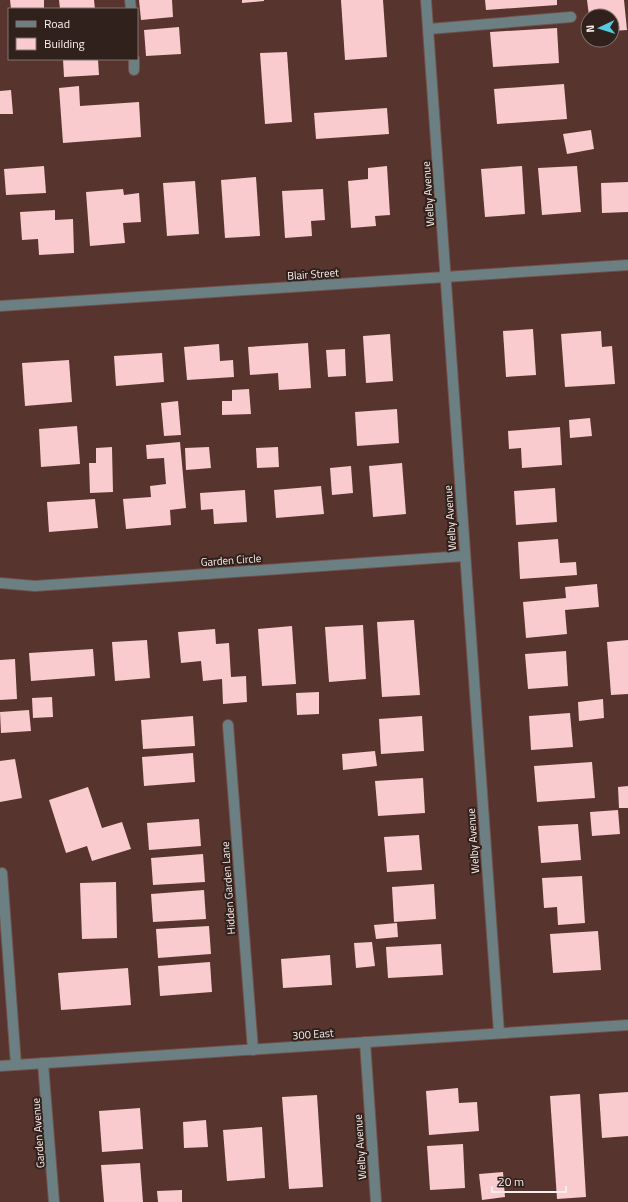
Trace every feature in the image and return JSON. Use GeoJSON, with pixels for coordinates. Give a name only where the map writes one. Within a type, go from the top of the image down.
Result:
{"type":"FeatureCollection","features":[{"type":"Feature","properties":{"kind":"street","name":"Welby Avenue"},"geometry":{"type":"LineString","coordinates":[[426,0],[464,556],[499,1033]]}},
{"type":"Feature","properties":{"kind":"street"},"geometry":{"type":"LineString","coordinates":[[429,29],[571,17]]}},
{"type":"Feature","properties":{"kind":"street"},"geometry":{"type":"LineString","coordinates":[[134,60],[134,70]]}},
{"type":"Feature","properties":{"kind":"street","name":"Blair Street"},"geometry":{"type":"LineString","coordinates":[[0,306],[628,265]]}},
{"type":"Feature","properties":{"kind":"street","name":"Garden Circle"},"geometry":{"type":"LineString","coordinates":[[0,583],[34,586],[464,556]]}},
{"type":"Feature","properties":{"kind":"street","name":"Hidden Garden Lane"},"geometry":{"type":"LineString","coordinates":[[228,725],[253,1050]]}},
{"type":"Feature","properties":{"kind":"street"},"geometry":{"type":"LineString","coordinates":[[2,873],[16,1065]]}},
{"type":"Feature","properties":{"kind":"street","name":"300 East"},"geometry":{"type":"LineString","coordinates":[[0,1066],[628,1025]]}},
{"type":"Feature","properties":{"kind":"street","name":"Welby Avenue"},"geometry":{"type":"LineString","coordinates":[[365,1042],[376,1202]]}},
{"type":"Feature","properties":{"kind":"street","name":"Garden Avenue"},"geometry":{"type":"LineString","coordinates":[[43,1063],[54,1202]]}},
{"type":"Feature","properties":{"kind":"building"},"geometry":{"type":"Polygon","coordinates":[[[10,0],[44,0],[44,8],[11,8],[10,0]]]}},
{"type":"Feature","properties":{"kind":"building"},"geometry":{"type":"Polygon","coordinates":[[[59,0],[94,0],[95,8],[60,8],[59,0]]]}},
{"type":"Feature","properties":{"kind":"building"},"geometry":{"type":"Polygon","coordinates":[[[139,0],[172,0],[173,17],[141,20],[139,0]]]}},
{"type":"Feature","properties":{"kind":"building"},"geometry":{"type":"Polygon","coordinates":[[[242,0],[264,0],[264,1],[242,3],[242,0]]]}},
{"type":"Feature","properties":{"kind":"building"},"geometry":{"type":"Polygon","coordinates":[[[341,0],[383,0],[387,57],[345,60],[341,0]]]}},
{"type":"Feature","properties":{"kind":"building"},"geometry":{"type":"Polygon","coordinates":[[[485,0],[557,0],[557,5],[486,10],[485,0]]]}},
{"type":"Feature","properties":{"kind":"building"},"geometry":{"type":"Polygon","coordinates":[[[587,0],[624,0],[627,30],[620,30],[620,8],[588,8],[587,0]]]}},
{"type":"Feature","properties":{"kind":"building"},"geometry":{"type":"Polygon","coordinates":[[[179,27],[181,54],[146,56],[144,30],[179,27]]]}},
{"type":"Feature","properties":{"kind":"building"},"geometry":{"type":"Polygon","coordinates":[[[557,28],[559,63],[493,67],[490,32],[557,28]]]}},
{"type":"Feature","properties":{"kind":"building"},"geometry":{"type":"Polygon","coordinates":[[[287,52],[292,122],[265,124],[260,53],[287,52]]]}},
{"type":"Feature","properties":{"kind":"building"},"geometry":{"type":"Polygon","coordinates":[[[63,60],[98,60],[99,75],[64,77],[63,60]]]}},
{"type":"Feature","properties":{"kind":"building"},"geometry":{"type":"Polygon","coordinates":[[[564,84],[567,119],[497,124],[494,89],[564,84]]]}},
{"type":"Feature","properties":{"kind":"building"},"geometry":{"type":"Polygon","coordinates":[[[79,86],[80,106],[139,102],[141,137],[63,143],[59,88],[79,86]]]}},
{"type":"Feature","properties":{"kind":"building"},"geometry":{"type":"Polygon","coordinates":[[[11,90],[13,114],[0,114],[0,91],[11,90]]]}},
{"type":"Feature","properties":{"kind":"building"},"geometry":{"type":"Polygon","coordinates":[[[387,108],[389,134],[316,139],[314,113],[387,108]]]}},
{"type":"Feature","properties":{"kind":"building"},"geometry":{"type":"Polygon","coordinates":[[[591,130],[594,149],[567,154],[563,134],[591,130]]]}},
{"type":"Feature","properties":{"kind":"building"},"geometry":{"type":"Polygon","coordinates":[[[44,166],[46,193],[6,195],[4,169],[44,166]]]}},
{"type":"Feature","properties":{"kind":"building"},"geometry":{"type":"Polygon","coordinates":[[[387,166],[390,215],[375,216],[376,226],[351,228],[348,181],[368,179],[368,168],[387,166]]]}},
{"type":"Feature","properties":{"kind":"building"},"geometry":{"type":"Polygon","coordinates":[[[522,166],[525,214],[485,217],[481,169],[522,166]]]}},
{"type":"Feature","properties":{"kind":"building"},"geometry":{"type":"Polygon","coordinates":[[[577,166],[581,212],[542,215],[538,168],[577,166]]]}},
{"type":"Feature","properties":{"kind":"building"},"geometry":{"type":"Polygon","coordinates":[[[256,177],[260,236],[225,238],[221,180],[256,177]]]}},
{"type":"Feature","properties":{"kind":"building"},"geometry":{"type":"Polygon","coordinates":[[[195,181],[199,234],[167,236],[163,183],[195,181]]]}},
{"type":"Feature","properties":{"kind":"building"},"geometry":{"type":"Polygon","coordinates":[[[628,182],[628,212],[602,213],[601,183],[628,182]]]}},
{"type":"Feature","properties":{"kind":"building"},"geometry":{"type":"Polygon","coordinates":[[[123,189],[124,195],[139,193],[141,222],[123,223],[125,243],[90,246],[86,192],[123,189]]]}},
{"type":"Feature","properties":{"kind":"building"},"geometry":{"type":"Polygon","coordinates":[[[323,189],[325,220],[311,221],[312,236],[285,238],[282,191],[323,189]]]}},
{"type":"Feature","properties":{"kind":"building"},"geometry":{"type":"Polygon","coordinates":[[[55,210],[55,220],[73,219],[74,253],[39,255],[38,239],[22,240],[20,212],[55,210]]]}},
{"type":"Feature","properties":{"kind":"building"},"geometry":{"type":"Polygon","coordinates":[[[533,329],[536,375],[506,377],[503,331],[533,329]]]}},
{"type":"Feature","properties":{"kind":"building"},"geometry":{"type":"Polygon","coordinates":[[[601,331],[602,347],[612,346],[615,384],[565,387],[561,334],[601,331]]]}},
{"type":"Feature","properties":{"kind":"building"},"geometry":{"type":"Polygon","coordinates":[[[390,334],[393,381],[366,383],[363,336],[390,334]]]}},
{"type":"Feature","properties":{"kind":"building"},"geometry":{"type":"Polygon","coordinates":[[[308,343],[311,388],[279,390],[278,373],[250,375],[248,347],[308,343]]]}},
{"type":"Feature","properties":{"kind":"building"},"geometry":{"type":"Polygon","coordinates":[[[219,344],[220,361],[233,360],[234,377],[187,380],[184,347],[219,344]]]}},
{"type":"Feature","properties":{"kind":"building"},"geometry":{"type":"Polygon","coordinates":[[[345,349],[346,376],[328,377],[326,350],[345,349]]]}},
{"type":"Feature","properties":{"kind":"building"},"geometry":{"type":"Polygon","coordinates":[[[162,353],[164,382],[116,386],[114,356],[162,353]]]}},
{"type":"Feature","properties":{"kind":"building"},"geometry":{"type":"Polygon","coordinates":[[[69,360],[72,402],[25,406],[22,363],[69,360]]]}},
{"type":"Feature","properties":{"kind":"building"},"geometry":{"type":"Polygon","coordinates":[[[249,389],[251,414],[222,415],[222,401],[232,401],[232,390],[249,389]]]}},
{"type":"Feature","properties":{"kind":"building"},"geometry":{"type":"Polygon","coordinates":[[[178,401],[181,435],[164,436],[161,403],[178,401]]]}},
{"type":"Feature","properties":{"kind":"building"},"geometry":{"type":"Polygon","coordinates":[[[397,409],[399,443],[357,446],[355,412],[397,409]]]}},
{"type":"Feature","properties":{"kind":"building"},"geometry":{"type":"Polygon","coordinates":[[[590,418],[592,436],[570,438],[569,420],[590,418]]]}},
{"type":"Feature","properties":{"kind":"building"},"geometry":{"type":"Polygon","coordinates":[[[77,426],[80,464],[41,467],[39,429],[77,426]]]}},
{"type":"Feature","properties":{"kind":"building"},"geometry":{"type":"Polygon","coordinates":[[[560,427],[562,465],[522,468],[521,448],[509,449],[508,431],[560,427]]]}},
{"type":"Feature","properties":{"kind":"building"},"geometry":{"type":"Polygon","coordinates":[[[180,442],[186,508],[170,510],[171,525],[126,529],[123,499],[151,497],[150,486],[166,484],[164,458],[147,459],[146,445],[180,442]]]}},
{"type":"Feature","properties":{"kind":"building"},"geometry":{"type":"Polygon","coordinates":[[[112,447],[113,492],[90,493],[89,463],[96,463],[96,448],[112,447]]]}},
{"type":"Feature","properties":{"kind":"building"},"geometry":{"type":"Polygon","coordinates":[[[209,447],[211,468],[186,470],[185,448],[209,447]]]}},
{"type":"Feature","properties":{"kind":"building"},"geometry":{"type":"Polygon","coordinates":[[[278,447],[279,467],[257,468],[256,448],[278,447]]]}},
{"type":"Feature","properties":{"kind":"building"},"geometry":{"type":"Polygon","coordinates":[[[402,463],[406,514],[373,517],[369,466],[402,463]]]}},
{"type":"Feature","properties":{"kind":"building"},"geometry":{"type":"Polygon","coordinates":[[[351,466],[353,493],[332,495],[330,468],[351,466]]]}},
{"type":"Feature","properties":{"kind":"building"},"geometry":{"type":"Polygon","coordinates":[[[321,486],[324,514],[276,518],[274,490],[321,486]]]}},
{"type":"Feature","properties":{"kind":"building"},"geometry":{"type":"Polygon","coordinates":[[[555,488],[557,522],[516,525],[514,491],[555,488]]]}},
{"type":"Feature","properties":{"kind":"building"},"geometry":{"type":"Polygon","coordinates":[[[245,490],[247,522],[214,524],[213,509],[201,510],[200,493],[245,490]]]}},
{"type":"Feature","properties":{"kind":"building"},"geometry":{"type":"Polygon","coordinates":[[[95,499],[98,528],[49,532],[47,502],[95,499]]]}},
{"type":"Feature","properties":{"kind":"building"},"geometry":{"type":"Polygon","coordinates":[[[558,539],[560,563],[576,562],[577,575],[520,579],[518,542],[558,539]]]}},
{"type":"Feature","properties":{"kind":"building"},"geometry":{"type":"Polygon","coordinates":[[[597,584],[599,607],[565,610],[567,634],[526,638],[523,602],[566,598],[565,587],[597,584]]]}},
{"type":"Feature","properties":{"kind":"building"},"geometry":{"type":"Polygon","coordinates":[[[414,620],[420,695],[382,697],[377,622],[414,620]]]}},
{"type":"Feature","properties":{"kind":"building"},"geometry":{"type":"Polygon","coordinates":[[[363,625],[366,679],[329,682],[325,627],[363,625]]]}},
{"type":"Feature","properties":{"kind":"building"},"geometry":{"type":"Polygon","coordinates":[[[292,626],[296,684],[262,686],[258,629],[292,626]]]}},
{"type":"Feature","properties":{"kind":"building"},"geometry":{"type":"Polygon","coordinates":[[[215,629],[216,644],[229,643],[231,677],[246,676],[247,702],[223,704],[222,679],[203,681],[201,661],[181,663],[178,632],[215,629]]]}},
{"type":"Feature","properties":{"kind":"building"},"geometry":{"type":"Polygon","coordinates":[[[147,640],[150,678],[115,681],[112,642],[147,640]]]}},
{"type":"Feature","properties":{"kind":"building"},"geometry":{"type":"Polygon","coordinates":[[[628,640],[628,694],[611,695],[607,642],[628,640]]]}},
{"type":"Feature","properties":{"kind":"building"},"geometry":{"type":"Polygon","coordinates":[[[93,649],[95,676],[31,681],[29,653],[93,649]]]}},
{"type":"Feature","properties":{"kind":"building"},"geometry":{"type":"Polygon","coordinates":[[[566,651],[568,686],[528,689],[525,654],[566,651]]]}},
{"type":"Feature","properties":{"kind":"building"},"geometry":{"type":"Polygon","coordinates":[[[15,659],[17,699],[0,700],[0,660],[15,659]]]}},
{"type":"Feature","properties":{"kind":"building"},"geometry":{"type":"Polygon","coordinates":[[[319,692],[319,714],[297,715],[296,693],[319,692]]]}},
{"type":"Feature","properties":{"kind":"building"},"geometry":{"type":"Polygon","coordinates":[[[52,697],[53,717],[33,718],[32,698],[52,697]]]}},
{"type":"Feature","properties":{"kind":"building"},"geometry":{"type":"Polygon","coordinates":[[[603,699],[604,718],[579,721],[578,702],[603,699]]]}},
{"type":"Feature","properties":{"kind":"building"},"geometry":{"type":"Polygon","coordinates":[[[29,710],[31,731],[1,733],[0,712],[29,710]]]}},
{"type":"Feature","properties":{"kind":"building"},"geometry":{"type":"Polygon","coordinates":[[[570,713],[573,747],[531,750],[529,716],[570,713]]]}},
{"type":"Feature","properties":{"kind":"building"},"geometry":{"type":"Polygon","coordinates":[[[193,716],[195,746],[143,749],[141,720],[193,716]]]}},
{"type":"Feature","properties":{"kind":"building"},"geometry":{"type":"Polygon","coordinates":[[[422,716],[424,751],[381,754],[379,719],[422,716]]]}},
{"type":"Feature","properties":{"kind":"building"},"geometry":{"type":"Polygon","coordinates":[[[375,751],[377,766],[343,770],[342,754],[375,751]]]}},
{"type":"Feature","properties":{"kind":"building"},"geometry":{"type":"Polygon","coordinates":[[[193,753],[195,782],[144,786],[142,757],[193,753]]]}},
{"type":"Feature","properties":{"kind":"building"},"geometry":{"type":"Polygon","coordinates":[[[15,759],[22,798],[0,802],[0,761],[15,759]]]}},
{"type":"Feature","properties":{"kind":"building"},"geometry":{"type":"Polygon","coordinates":[[[592,762],[595,798],[537,802],[534,766],[592,762]]]}},
{"type":"Feature","properties":{"kind":"building"},"geometry":{"type":"Polygon","coordinates":[[[423,778],[425,813],[378,816],[375,781],[423,778]]]}},
{"type":"Feature","properties":{"kind":"building"},"geometry":{"type":"Polygon","coordinates":[[[628,786],[628,808],[619,808],[618,787],[628,786]]]}},
{"type":"Feature","properties":{"kind":"building"},"geometry":{"type":"Polygon","coordinates":[[[88,787],[102,828],[122,822],[131,849],[92,861],[87,846],[66,853],[49,800],[88,787]]]}},
{"type":"Feature","properties":{"kind":"building"},"geometry":{"type":"Polygon","coordinates":[[[618,810],[620,834],[592,836],[590,812],[618,810]]]}},
{"type":"Feature","properties":{"kind":"building"},"geometry":{"type":"Polygon","coordinates":[[[199,819],[201,846],[149,850],[147,823],[199,819]]]}},
{"type":"Feature","properties":{"kind":"building"},"geometry":{"type":"Polygon","coordinates":[[[578,824],[581,860],[541,863],[538,826],[578,824]]]}},
{"type":"Feature","properties":{"kind":"building"},"geometry":{"type":"Polygon","coordinates":[[[419,835],[422,870],[387,872],[384,837],[419,835]]]}},
{"type":"Feature","properties":{"kind":"building"},"geometry":{"type":"Polygon","coordinates":[[[203,854],[205,882],[153,885],[151,858],[203,854]]]}},
{"type":"Feature","properties":{"kind":"building"},"geometry":{"type":"Polygon","coordinates":[[[582,876],[585,923],[558,925],[557,907],[544,908],[542,878],[582,876]]]}},
{"type":"Feature","properties":{"kind":"building"},"geometry":{"type":"Polygon","coordinates":[[[116,882],[117,938],[82,939],[80,883],[116,882]]]}},
{"type":"Feature","properties":{"kind":"building"},"geometry":{"type":"Polygon","coordinates":[[[434,884],[436,919],[394,922],[392,887],[434,884]]]}},
{"type":"Feature","properties":{"kind":"building"},"geometry":{"type":"Polygon","coordinates":[[[204,890],[206,919],[153,922],[151,894],[204,890]]]}},
{"type":"Feature","properties":{"kind":"building"},"geometry":{"type":"Polygon","coordinates":[[[397,923],[398,937],[376,939],[374,925],[397,923]]]}},
{"type":"Feature","properties":{"kind":"building"},"geometry":{"type":"Polygon","coordinates":[[[209,926],[211,954],[158,958],[156,929],[209,926]]]}},
{"type":"Feature","properties":{"kind":"building"},"geometry":{"type":"Polygon","coordinates":[[[598,931],[601,970],[553,973],[550,934],[598,931]]]}},
{"type":"Feature","properties":{"kind":"building"},"geometry":{"type":"Polygon","coordinates":[[[372,942],[375,966],[356,968],[354,943],[372,942]]]}},
{"type":"Feature","properties":{"kind":"building"},"geometry":{"type":"Polygon","coordinates":[[[441,944],[443,975],[388,978],[386,947],[441,944]]]}},
{"type":"Feature","properties":{"kind":"building"},"geometry":{"type":"Polygon","coordinates":[[[330,955],[332,985],[283,988],[281,959],[330,955]]]}},
{"type":"Feature","properties":{"kind":"building"},"geometry":{"type":"Polygon","coordinates":[[[210,962],[212,992],[160,996],[158,966],[210,962]]]}},
{"type":"Feature","properties":{"kind":"building"},"geometry":{"type":"Polygon","coordinates":[[[128,968],[131,1005],[61,1010],[58,973],[128,968]]]}},
{"type":"Feature","properties":{"kind":"building"},"geometry":{"type":"Polygon","coordinates":[[[458,1088],[459,1103],[477,1102],[479,1131],[429,1135],[426,1091],[458,1088]]]}},
{"type":"Feature","properties":{"kind":"building"},"geometry":{"type":"Polygon","coordinates":[[[628,1092],[628,1136],[602,1138],[599,1094],[628,1092]]]}},
{"type":"Feature","properties":{"kind":"building"},"geometry":{"type":"Polygon","coordinates":[[[580,1094],[586,1197],[557,1199],[550,1096],[580,1094]]]}},
{"type":"Feature","properties":{"kind":"building"},"geometry":{"type":"Polygon","coordinates":[[[317,1095],[323,1187],[289,1189],[282,1097],[317,1095]]]}},
{"type":"Feature","properties":{"kind":"building"},"geometry":{"type":"Polygon","coordinates":[[[140,1108],[143,1149],[102,1152],[99,1111],[140,1108]]]}},
{"type":"Feature","properties":{"kind":"building"},"geometry":{"type":"Polygon","coordinates":[[[206,1120],[208,1147],[184,1148],[183,1122],[206,1120]]]}},
{"type":"Feature","properties":{"kind":"building"},"geometry":{"type":"Polygon","coordinates":[[[262,1127],[265,1178],[227,1181],[223,1130],[262,1127]]]}},
{"type":"Feature","properties":{"kind":"building"},"geometry":{"type":"Polygon","coordinates":[[[463,1144],[465,1188],[430,1190],[427,1146],[463,1144]]]}},
{"type":"Feature","properties":{"kind":"building"},"geometry":{"type":"Polygon","coordinates":[[[140,1163],[143,1202],[104,1202],[101,1165],[140,1163]]]}},
{"type":"Feature","properties":{"kind":"building"},"geometry":{"type":"Polygon","coordinates":[[[503,1172],[505,1197],[482,1200],[479,1174],[503,1172]]]}},
{"type":"Feature","properties":{"kind":"building"},"geometry":{"type":"Polygon","coordinates":[[[182,1190],[182,1202],[158,1202],[157,1191],[182,1190]]]}}]}
